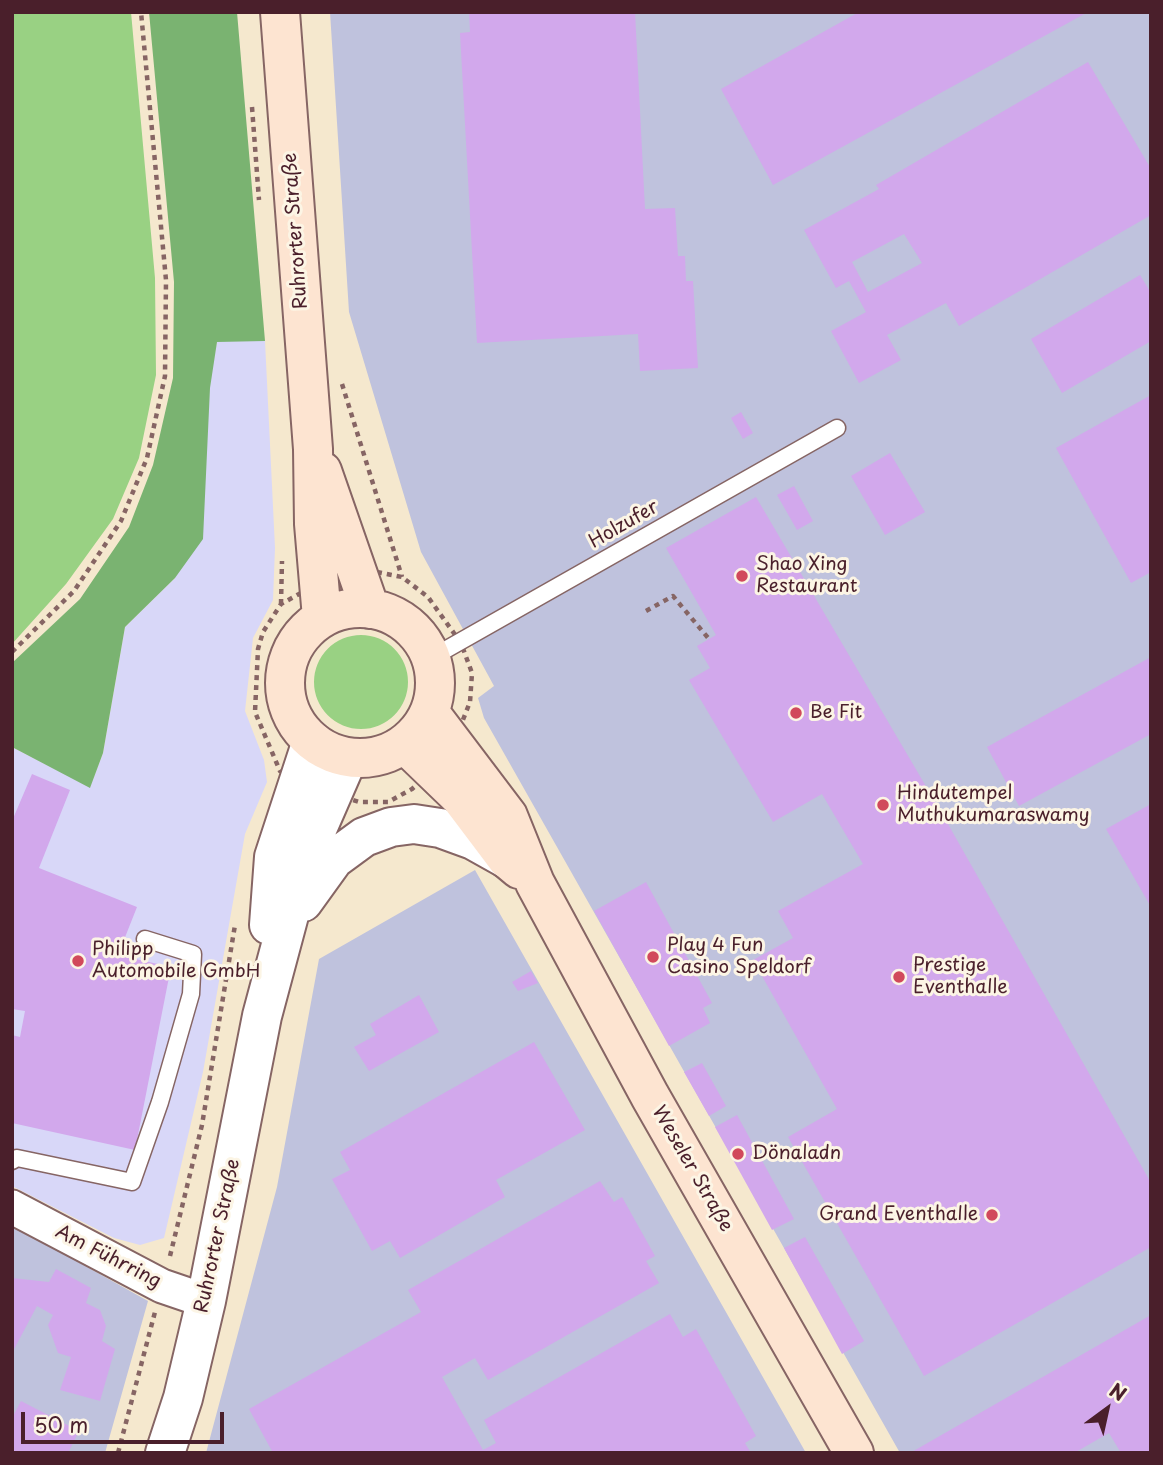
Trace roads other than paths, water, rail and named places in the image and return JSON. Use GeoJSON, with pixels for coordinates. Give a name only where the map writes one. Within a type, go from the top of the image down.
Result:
{"type":"FeatureCollection","features":[{"type":"Feature","properties":{"kind":"main road","name":"Ruhrorter Straße"},"geometry":{"type":"LineString","coordinates":[[280,12],[313,449],[314,523],[320,600]]}},
{"type":"Feature","properties":{"kind":"main road","name":"Ruhrorter Straße"},"geometry":{"type":"LineString","coordinates":[[313,449],[364,592]]}},
{"type":"Feature","properties":{"kind":"main road"},"geometry":{"type":"LineString","coordinates":[[364,592],[390,614],[408,624],[422,639],[446,650],[436,676],[430,713],[419,730],[405,744],[368,758],[348,758],[329,752],[312,741],[296,723],[287,701],[285,677],[291,654],[320,600],[345,610],[364,592]]}},
{"type":"Feature","properties":{"kind":"main road","name":"Weseler Straße"},"geometry":{"type":"LineString","coordinates":[[430,713],[508,816],[521,871]]}},
{"type":"Feature","properties":{"kind":"main road","name":"Weseler Straße"},"geometry":{"type":"LineString","coordinates":[[405,744],[461,798],[521,871],[854,1453]]}},
{"type":"Feature","properties":{"kind":"street","name":"Ruhrorter Straße"},"geometry":{"type":"LineString","coordinates":[[262,1016],[274,857],[312,741]]}},
{"type":"Feature","properties":{"kind":"street","name":"Ruhrorter Straße"},"geometry":{"type":"LineString","coordinates":[[297,782],[348,758]]}},
{"type":"Feature","properties":{"kind":"street","name":"Ruhrorter Straße"},"geometry":{"type":"LineString","coordinates":[[165,1453],[183,1398],[205,1301],[262,1016],[290,921],[304,859],[297,782]]}},
{"type":"Feature","properties":{"kind":"street","name":"Ruhrorter Straße"},"geometry":{"type":"LineString","coordinates":[[290,921],[334,859],[364,837],[390,827],[414,824],[440,828],[473,840],[521,871]]}},
{"type":"Feature","properties":{"kind":"street","name":"Am Führring"},"geometry":{"type":"LineString","coordinates":[[12,1207],[162,1286],[205,1301]]}},
{"type":"Feature","properties":{"kind":"lane","name":"Holzufer"},"geometry":{"type":"LineString","coordinates":[[446,650],[837,428]]}},
{"type":"Feature","properties":{"kind":"lane"},"geometry":{"type":"LineString","coordinates":[[12,1161],[17,1158],[132,1182],[160,1101],[191,994],[193,954],[145,939]]}},
{"type":"Feature","properties":{"kind":"place","name":"Shao Xing Restaurant"},"geometry":{"type":"Point","coordinates":[742,576]}},
{"type":"Feature","properties":{"kind":"place","name":"Be Fit"},"geometry":{"type":"Point","coordinates":[796,713]}},
{"type":"Feature","properties":{"kind":"place","name":"Hindutempel Muthukumaraswamy"},"geometry":{"type":"Point","coordinates":[883,805]}},
{"type":"Feature","properties":{"kind":"place","name":"Play 4 Fun Casino Speldorf"},"geometry":{"type":"Point","coordinates":[653,957]}},
{"type":"Feature","properties":{"kind":"place","name":"Philipp Automobile GmbH"},"geometry":{"type":"Point","coordinates":[78,961]}},
{"type":"Feature","properties":{"kind":"place","name":"Prestige Eventhalle"},"geometry":{"type":"Point","coordinates":[899,977]}},
{"type":"Feature","properties":{"kind":"place","name":"Dönaladn"},"geometry":{"type":"Point","coordinates":[738,1154]}},
{"type":"Feature","properties":{"kind":"place","name":"Grand Eventhalle"},"geometry":{"type":"Point","coordinates":[992,1215]}}]}
